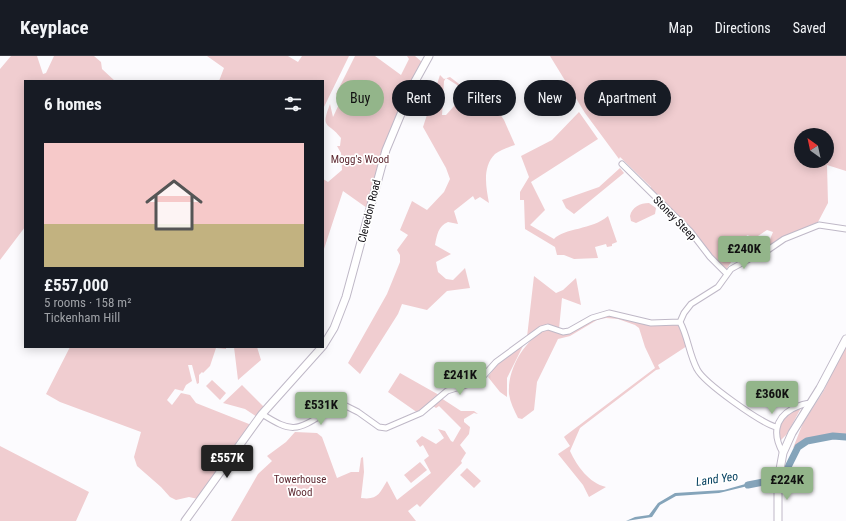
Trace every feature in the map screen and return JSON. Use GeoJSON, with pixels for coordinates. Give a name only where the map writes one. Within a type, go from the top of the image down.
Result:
{"type":"FeatureCollection","features":[{"type":"Feature","properties":{"kind":"main road","name":"Clevedon Road"},"geometry":{"type":"LineString","coordinates":[[324,344],[334,328],[350,284],[385,155],[426,57]]}},
{"type":"Feature","properties":{"kind":"main road"},"geometry":{"type":"LineString","coordinates":[[778,521],[778,480],[784,453],[792,433],[846,339]]}},
{"type":"Feature","properties":{"kind":"main road","name":"Clevedon Road"},"geometry":{"type":"LineString","coordinates":[[185,521],[262,414],[321,348]]}},
{"type":"Feature","properties":{"kind":"street","name":"Stoney Steep"},"geometry":{"type":"LineString","coordinates":[[622,164],[690,231],[710,257],[727,274]]}},
{"type":"Feature","properties":{"kind":"street"},"geometry":{"type":"LineString","coordinates":[[680,322],[691,304],[718,288],[727,274],[739,264],[766,252],[788,236],[816,226],[846,229]]}},
{"type":"Feature","properties":{"kind":"street"},"geometry":{"type":"LineString","coordinates":[[262,414],[282,426],[294,428],[308,423],[342,404],[358,412],[380,427],[386,428],[421,413],[447,391],[479,381],[496,362],[544,328],[551,327],[563,332],[569,331],[592,318],[609,313],[651,323],[680,322]]}},
{"type":"Feature","properties":{"kind":"street"},"geometry":{"type":"LineString","coordinates":[[680,322],[693,359],[702,376],[713,386],[762,420],[776,427]]}},
{"type":"Feature","properties":{"kind":"street"},"geometry":{"type":"LineString","coordinates":[[784,453],[778,443],[776,427],[780,419],[786,413],[804,403],[810,403]]}},
{"type":"Feature","properties":{"kind":"green space"},"geometry":{"type":"Polygon","coordinates":[[[11,56],[37,56],[43,74],[46,73],[54,56],[94,56],[101,62],[102,69],[114,80],[24,80],[24,228],[0,260],[0,69],[11,56]]]}},
{"type":"Feature","properties":{"kind":"green space"},"geometry":{"type":"Polygon","coordinates":[[[207,56],[288,56],[298,62],[302,56],[349,56],[324,107],[324,80],[219,80],[224,68],[207,56]]]}},
{"type":"Feature","properties":{"kind":"green space","name":"Mogg's Wood"},"geometry":{"type":"Polygon","coordinates":[[[355,56],[375,56],[401,75],[409,59],[407,56],[415,56],[422,62],[415,80],[392,80],[392,116],[402,116],[367,208],[343,191],[324,249],[324,180],[328,182],[342,170],[341,153],[337,146],[340,146],[341,138],[326,122],[330,104],[333,117],[336,111],[336,116],[384,116],[384,80],[343,80],[355,56]]]}},
{"type":"Feature","properties":{"kind":"green space"},"geometry":{"type":"Polygon","coordinates":[[[550,56],[846,56],[846,171],[834,167],[834,128],[794,128],[794,168],[827,168],[828,203],[818,222],[786,236],[766,249],[773,232],[767,230],[758,236],[761,240],[747,235],[745,242],[739,238],[730,248],[735,256],[726,270],[650,189],[651,187],[620,157],[619,159],[587,116],[671,116],[671,80],[584,80],[584,111],[576,98],[576,80],[565,80],[550,56]]]}},
{"type":"Feature","properties":{"kind":"green space"},"geometry":{"type":"Polygon","coordinates":[[[440,75],[444,79],[446,78],[445,80],[438,80],[440,75]]]}},
{"type":"Feature","properties":{"kind":"green space"},"geometry":{"type":"Polygon","coordinates":[[[450,77],[454,80],[453,82],[446,78],[450,77]]]}},
{"type":"Feature","properties":{"kind":"green space"},"geometry":{"type":"Polygon","coordinates":[[[453,107],[453,116],[501,116],[515,145],[495,154],[488,165],[486,177],[489,203],[480,197],[475,200],[473,196],[454,211],[458,224],[448,222],[440,228],[437,234],[435,245],[451,254],[436,262],[438,272],[446,279],[453,280],[465,268],[470,288],[447,291],[427,310],[402,304],[398,314],[360,374],[348,363],[387,294],[400,262],[400,255],[397,250],[408,235],[400,230],[412,201],[427,210],[444,192],[450,179],[446,168],[423,127],[427,116],[445,116],[453,107]]]}},
{"type":"Feature","properties":{"kind":"green space"},"geometry":{"type":"Polygon","coordinates":[[[579,112],[598,139],[531,182],[545,210],[530,225],[554,239],[564,233],[594,224],[608,216],[617,242],[612,244],[612,246],[607,247],[606,244],[595,247],[598,258],[574,259],[564,255],[557,255],[555,247],[525,229],[524,200],[520,200],[520,192],[529,177],[521,156],[552,140],[579,112]]]}},
{"type":"Feature","properties":{"kind":"green space"},"geometry":{"type":"Polygon","coordinates":[[[620,168],[624,173],[574,214],[566,208],[562,200],[599,187],[620,168]]]}},
{"type":"Feature","properties":{"kind":"green space"},"geometry":{"type":"Polygon","coordinates":[[[649,203],[656,208],[655,214],[636,223],[631,221],[630,216],[635,208],[649,203]]]}},
{"type":"Feature","properties":{"kind":"green space"},"geometry":{"type":"Polygon","coordinates":[[[534,276],[556,293],[563,290],[576,278],[581,305],[562,298],[559,329],[545,326],[538,328],[527,337],[534,276]]]}},
{"type":"Feature","properties":{"kind":"green space"},"geometry":{"type":"Polygon","coordinates":[[[609,314],[640,322],[679,322],[687,346],[658,365],[660,369],[656,370],[580,428],[570,451],[576,462],[589,478],[606,487],[589,497],[583,485],[558,454],[570,446],[564,437],[565,436],[655,368],[645,347],[639,328],[618,319],[606,318],[597,320],[570,336],[558,339],[537,382],[534,410],[522,419],[518,418],[511,403],[509,384],[514,365],[519,356],[525,347],[539,334],[547,329],[561,334],[609,314]]]}},
{"type":"Feature","properties":{"kind":"green space"},"geometry":{"type":"Polygon","coordinates":[[[524,344],[507,378],[507,397],[500,392],[488,377],[496,365],[524,344]]]}},
{"type":"Feature","properties":{"kind":"green space"},"geometry":{"type":"Polygon","coordinates":[[[846,344],[846,437],[818,438],[793,448],[803,423],[823,392],[846,344]]]}},
{"type":"Feature","properties":{"kind":"green space"},"geometry":{"type":"Polygon","coordinates":[[[69,348],[216,348],[210,366],[199,375],[199,383],[197,384],[192,365],[188,365],[192,381],[186,385],[183,391],[175,389],[167,400],[172,405],[181,393],[190,395],[196,403],[249,424],[249,427],[198,499],[189,497],[176,500],[170,497],[137,466],[134,457],[141,432],[60,402],[46,394],[69,348]]]}},
{"type":"Feature","properties":{"kind":"green space"},"geometry":{"type":"Polygon","coordinates":[[[234,348],[257,348],[261,360],[238,380],[234,348]]]}},
{"type":"Feature","properties":{"kind":"green space"},"geometry":{"type":"Polygon","coordinates":[[[400,373],[439,395],[418,413],[388,392],[400,373]]]}},
{"type":"Feature","properties":{"kind":"green space"},"geometry":{"type":"Polygon","coordinates":[[[212,380],[226,393],[220,400],[206,386],[212,380]]]}},
{"type":"Feature","properties":{"kind":"green space"},"geometry":{"type":"Polygon","coordinates":[[[242,385],[264,407],[257,417],[245,409],[223,403],[242,385]]]}},
{"type":"Feature","properties":{"kind":"green space","name":"Towerhouse Wood"},"geometry":{"type":"Polygon","coordinates":[[[441,398],[461,411],[474,411],[478,414],[474,413],[464,419],[464,422],[470,427],[469,434],[460,445],[466,453],[461,461],[462,463],[420,507],[417,504],[408,511],[416,521],[231,521],[258,474],[272,461],[267,456],[286,442],[295,432],[317,433],[322,437],[337,478],[351,472],[359,472],[361,458],[363,457],[364,472],[361,498],[375,497],[387,481],[397,500],[431,473],[424,460],[429,456],[423,445],[420,447],[416,441],[422,436],[436,444],[444,438],[438,429],[445,431],[453,442],[461,428],[439,406],[436,408],[433,406],[441,398]]]}},
{"type":"Feature","properties":{"kind":"green space"},"geometry":{"type":"Polygon","coordinates":[[[801,408],[787,434],[780,441],[780,429],[783,420],[790,413],[801,408]]]}},
{"type":"Feature","properties":{"kind":"green space"},"geometry":{"type":"Polygon","coordinates":[[[0,446],[89,492],[76,521],[0,521],[0,446]]]}},
{"type":"Feature","properties":{"kind":"green space"},"geometry":{"type":"Polygon","coordinates":[[[420,462],[427,470],[411,483],[404,475],[420,462]]]}},
{"type":"Feature","properties":{"kind":"green space"},"geometry":{"type":"Polygon","coordinates":[[[467,468],[481,481],[474,488],[460,475],[467,468]]]}},
{"type":"Feature","properties":{"kind":"water"},"geometry":{"type":"Polygon","coordinates":[[[756,481],[756,484],[719,493],[676,496],[660,505],[652,517],[626,521],[635,517],[649,515],[658,503],[675,493],[724,490],[756,481]]]}},
{"type":"Feature","properties":{"kind":"waterway","name":"Land Yeo"},"geometry":{"type":"LineString","coordinates":[[748,485],[774,480],[785,473],[798,447],[807,441],[833,436],[846,437]]}}]}
